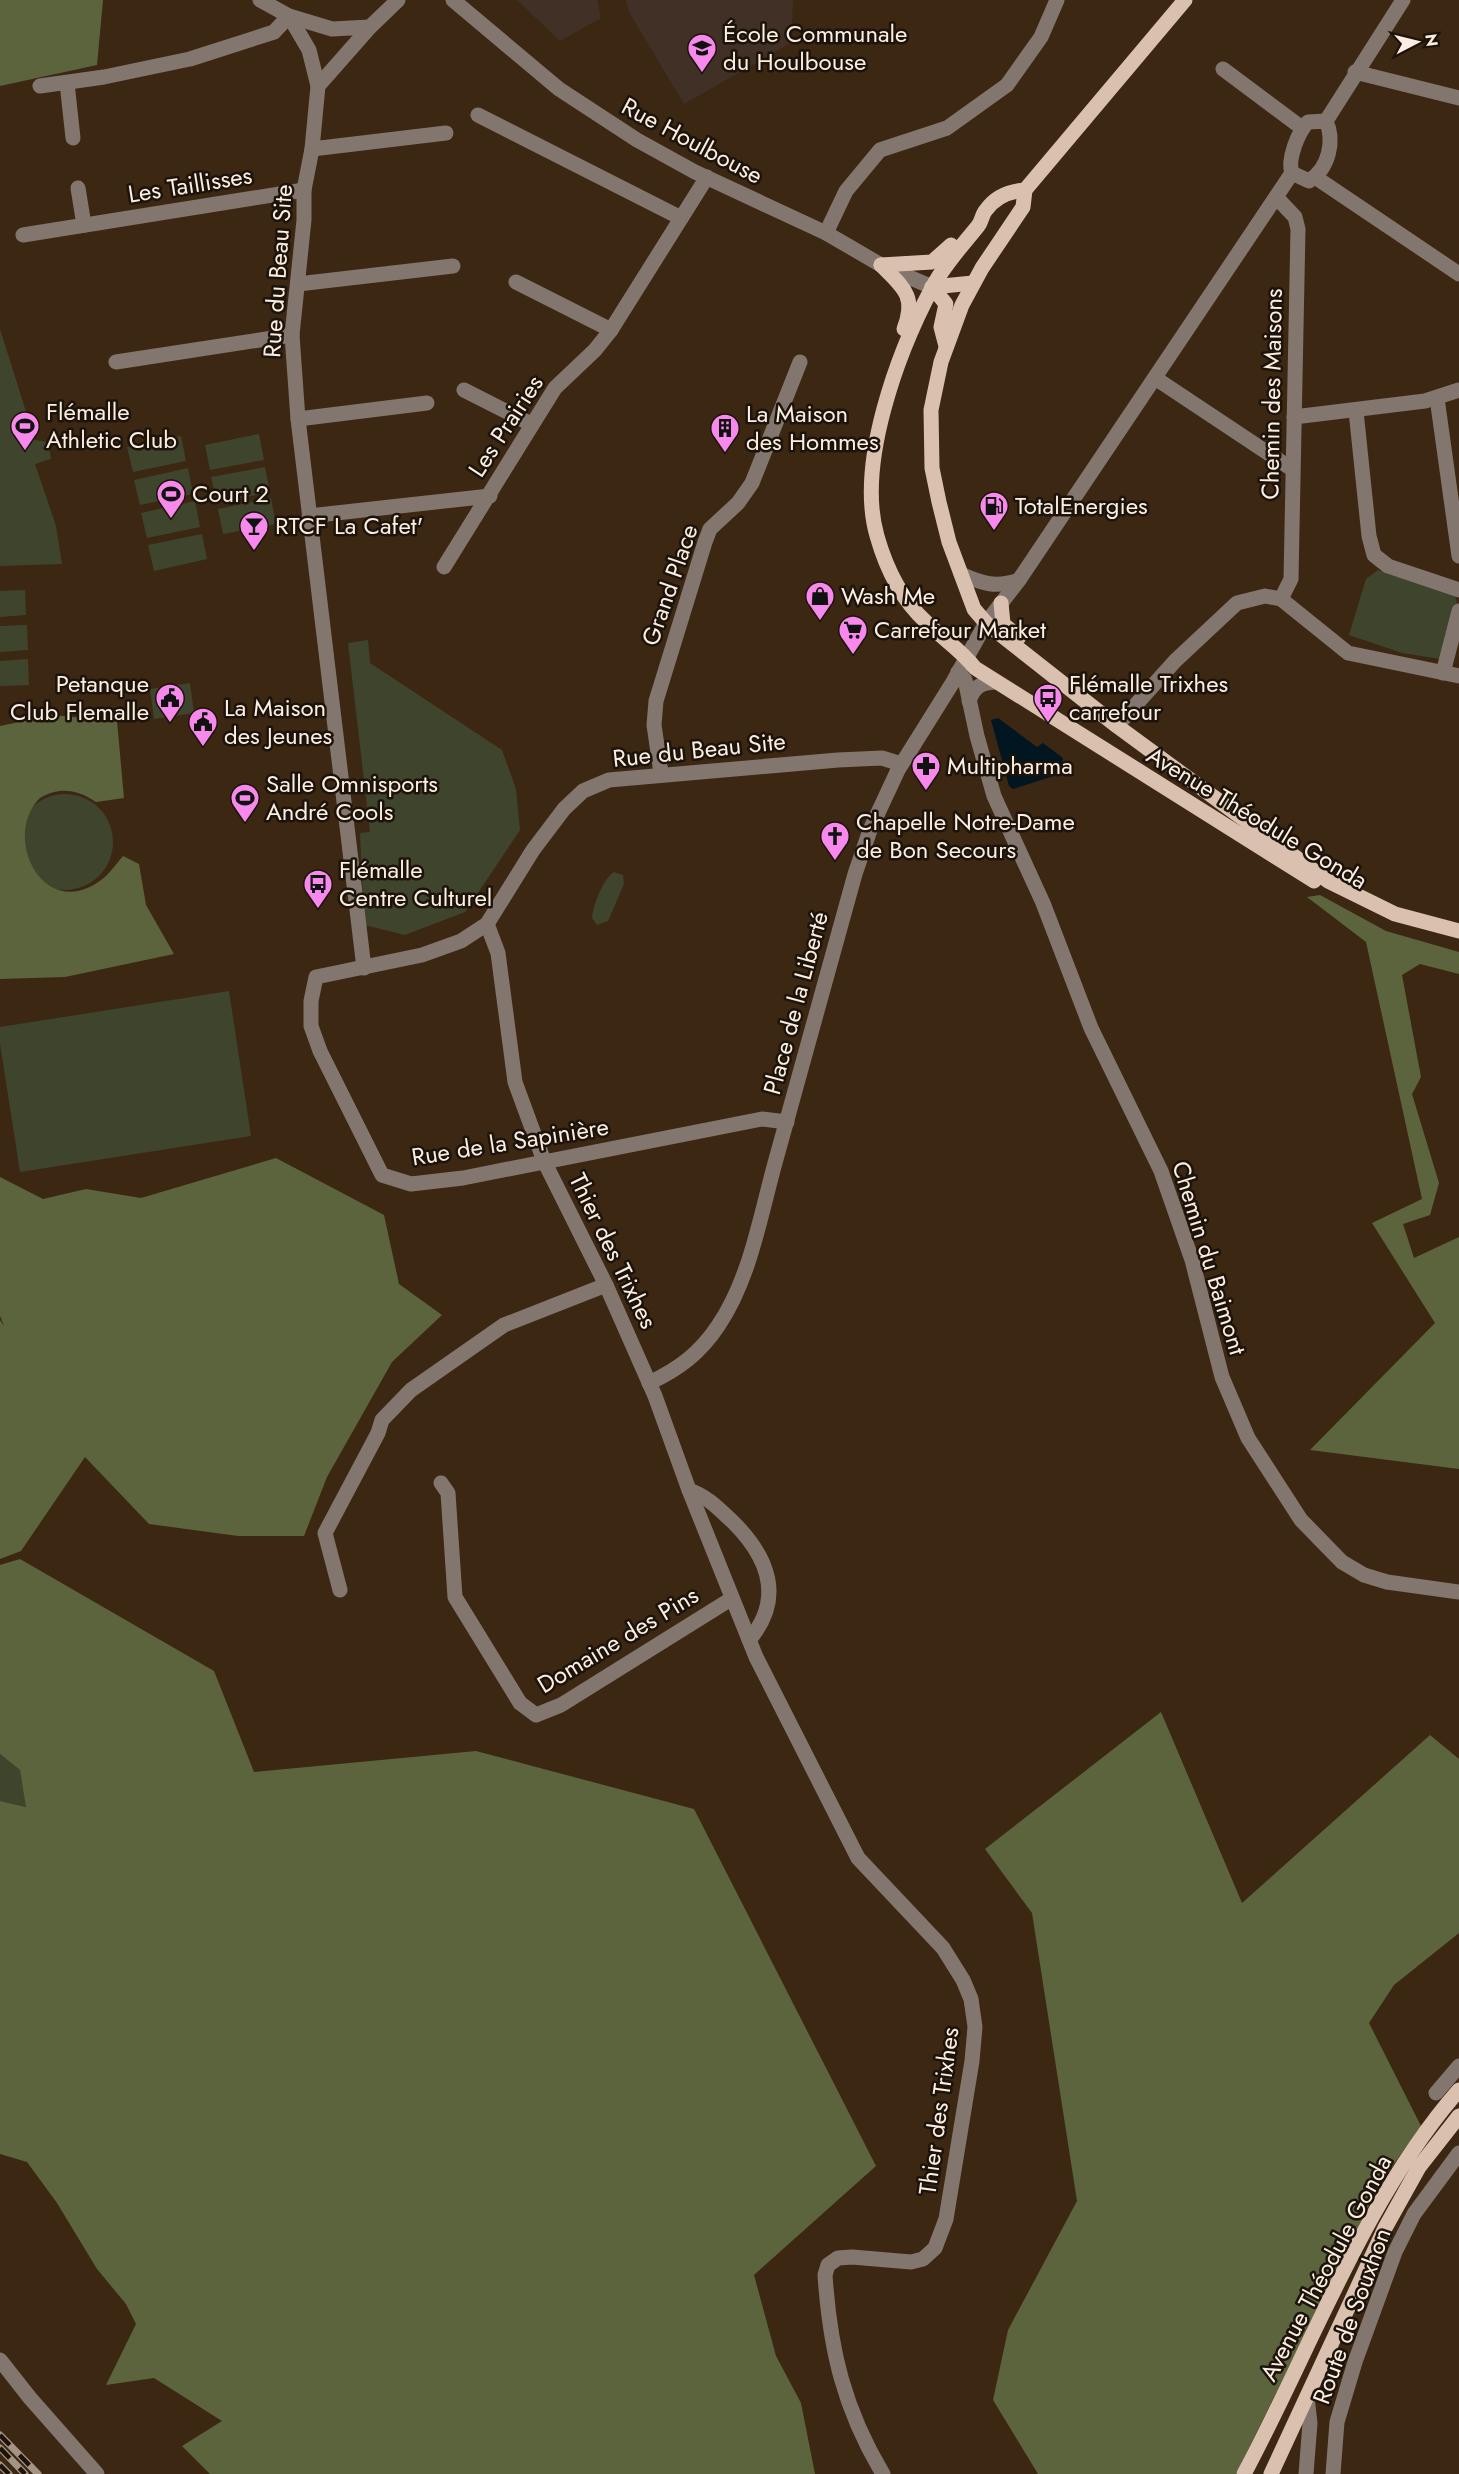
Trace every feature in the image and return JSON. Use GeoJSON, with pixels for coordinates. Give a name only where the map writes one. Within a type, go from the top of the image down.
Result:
{"type":"FeatureCollection","features":[{"type":"Feature","properties":{"kind":"main road","name":"Avenue Théodule Gonda"},"geometry":{"type":"LineString","coordinates":[[1185,0],[1025,190],[1023,207],[973,283],[946,346],[931,410],[932,468],[939,502],[969,598],[986,623],[1117,726],[1328,880],[1369,903],[1395,914],[1459,931]]}},
{"type":"Feature","properties":{"kind":"main road","name":"Avenue Théodule Gonda"},"geometry":{"type":"LineString","coordinates":[[1025,190],[1007,193],[985,211],[980,223],[952,257],[932,288],[908,344],[888,400],[872,474],[871,503],[881,550],[896,585],[926,623],[967,656],[975,668],[995,682],[1362,909],[1428,935],[1459,941]]}},
{"type":"Feature","properties":{"kind":"main road"},"geometry":{"type":"LineString","coordinates":[[881,265],[932,262],[946,251],[975,217],[985,211]]}},
{"type":"Feature","properties":{"kind":"main road"},"geometry":{"type":"LineString","coordinates":[[881,265],[903,287],[910,305],[907,321],[885,379],[888,400]]}},
{"type":"Feature","properties":{"kind":"main road"},"geometry":{"type":"LineString","coordinates":[[932,288],[973,283]]}},
{"type":"Feature","properties":{"kind":"main road"},"geometry":{"type":"LineString","coordinates":[[932,288],[946,304],[941,327],[946,346]]}},
{"type":"Feature","properties":{"kind":"main road","name":"Avenue Théodule Gonda"},"geometry":{"type":"LineString","coordinates":[[1001,603],[1003,624],[1268,831],[1274,840]]}},
{"type":"Feature","properties":{"kind":"main road","name":"Avenue Théodule Gonda"},"geometry":{"type":"LineString","coordinates":[[1244,2474],[1386,2193],[1426,2130],[1459,2090]]}},
{"type":"Feature","properties":{"kind":"main road","name":"Avenue Théodule Gonda"},"geometry":{"type":"LineString","coordinates":[[1271,2474],[1385,2228],[1419,2167],[1459,2116]]}},
{"type":"Feature","properties":{"kind":"street"},"geometry":{"type":"LineString","coordinates":[[260,0],[289,16],[332,30],[370,27]]}},
{"type":"Feature","properties":{"kind":"street"},"geometry":{"type":"LineString","coordinates":[[318,86],[370,27],[398,0]]}},
{"type":"Feature","properties":{"kind":"street","name":"Rue Houlbouse"},"geometry":{"type":"LineString","coordinates":[[453,0],[465,13],[577,103],[637,140],[707,177],[826,233],[881,265],[932,288]]}},
{"type":"Feature","properties":{"kind":"street"},"geometry":{"type":"LineString","coordinates":[[826,233],[846,191],[880,150],[947,128],[1007,85],[1041,37],[1057,0]]}},
{"type":"Feature","properties":{"kind":"street"},"geometry":{"type":"LineString","coordinates":[[1326,121],[1355,72],[1403,0]]}},
{"type":"Feature","properties":{"kind":"street"},"geometry":{"type":"LineString","coordinates":[[40,86],[67,83],[190,58],[274,32],[289,16]]}},
{"type":"Feature","properties":{"kind":"street"},"geometry":{"type":"LineString","coordinates":[[289,16],[309,50],[318,86],[312,149],[446,133]]}},
{"type":"Feature","properties":{"kind":"street"},"geometry":{"type":"LineString","coordinates":[[1223,69],[1302,128]]}},
{"type":"Feature","properties":{"kind":"street"},"geometry":{"type":"LineString","coordinates":[[1355,72],[1459,98]]}},
{"type":"Feature","properties":{"kind":"street"},"geometry":{"type":"LineString","coordinates":[[67,83],[73,138]]}},
{"type":"Feature","properties":{"kind":"street"},"geometry":{"type":"LineString","coordinates":[[478,115],[681,218]]}},
{"type":"Feature","properties":{"kind":"street"},"geometry":{"type":"LineString","coordinates":[[1326,121],[1331,132],[1332,146],[1315,177],[1309,181],[1292,173],[1289,165],[1302,128],[1308,122],[1326,121]]}},
{"type":"Feature","properties":{"kind":"street","name":"Rue du Beau Site"},"geometry":{"type":"LineString","coordinates":[[312,149],[304,190],[292,335],[298,419],[309,516],[364,968]]}},
{"type":"Feature","properties":{"kind":"street","name":"Place de la Liberté"},"geometry":{"type":"LineString","coordinates":[[649,1383],[679,1368],[699,1352],[730,1306],[751,1247],[855,874],[874,822],[901,764],[986,623],[1019,580],[1292,173]]}},
{"type":"Feature","properties":{"kind":"street","name":"Les Prairies"},"geometry":{"type":"LineString","coordinates":[[309,516],[490,496],[531,424],[555,388],[595,350],[611,330],[707,177]]}},
{"type":"Feature","properties":{"kind":"street"},"geometry":{"type":"LineString","coordinates":[[1315,177],[1459,274]]}},
{"type":"Feature","properties":{"kind":"street"},"geometry":{"type":"LineString","coordinates":[[78,188],[84,225]]}},
{"type":"Feature","properties":{"kind":"street","name":"Les Taillisses"},"geometry":{"type":"LineString","coordinates":[[23,235],[304,190]]}},
{"type":"Feature","properties":{"kind":"street","name":"Chemin des Maisons"},"geometry":{"type":"LineString","coordinates":[[1276,197],[1295,217],[1298,229],[1292,470],[1292,579],[1281,599]]}},
{"type":"Feature","properties":{"kind":"street"},"geometry":{"type":"LineString","coordinates":[[297,284],[453,266]]}},
{"type":"Feature","properties":{"kind":"street"},"geometry":{"type":"LineString","coordinates":[[516,282],[611,330]]}},
{"type":"Feature","properties":{"kind":"street"},"geometry":{"type":"LineString","coordinates":[[116,362],[292,335]]}},
{"type":"Feature","properties":{"kind":"street","name":"Grand Place"},"geometry":{"type":"LineString","coordinates":[[661,774],[655,735],[656,701],[705,542],[710,529],[738,503],[752,483],[800,362]]}},
{"type":"Feature","properties":{"kind":"street"},"geometry":{"type":"LineString","coordinates":[[1155,378],[1292,470]]}},
{"type":"Feature","properties":{"kind":"street"},"geometry":{"type":"LineString","coordinates":[[464,390],[531,424]]}},
{"type":"Feature","properties":{"kind":"street"},"geometry":{"type":"LineString","coordinates":[[1294,417],[1356,411],[1437,398],[1459,390]]}},
{"type":"Feature","properties":{"kind":"street"},"geometry":{"type":"LineString","coordinates":[[1437,398],[1459,556]]}},
{"type":"Feature","properties":{"kind":"street"},"geometry":{"type":"LineString","coordinates":[[298,419],[427,403]]}},
{"type":"Feature","properties":{"kind":"street"},"geometry":{"type":"LineString","coordinates":[[1356,411],[1369,536],[1374,555],[1388,566],[1459,590]]}},
{"type":"Feature","properties":{"kind":"street"},"geometry":{"type":"LineString","coordinates":[[444,567],[490,496]]}},
{"type":"Feature","properties":{"kind":"street"},"geometry":{"type":"LineString","coordinates":[[961,574],[982,584],[1002,586],[1019,580]]}},
{"type":"Feature","properties":{"kind":"street"},"geometry":{"type":"LineString","coordinates":[[1123,719],[1174,661],[1237,603],[1265,596],[1281,599],[1348,653],[1459,676]]}},
{"type":"Feature","properties":{"kind":"street"},"geometry":{"type":"LineString","coordinates":[[1443,673],[1459,611]]}},
{"type":"Feature","properties":{"kind":"street","name":"Chemin du Baimont"},"geometry":{"type":"LineString","coordinates":[[958,672],[965,680],[994,796],[1043,903],[1091,1028],[1161,1171],[1192,1260],[1221,1377],[1257,1455],[1301,1520],[1342,1562],[1364,1575],[1380,1580],[1459,1592]]}},
{"type":"Feature","properties":{"kind":"street"},"geometry":{"type":"LineString","coordinates":[[969,701],[981,684],[995,682]]}},
{"type":"Feature","properties":{"kind":"street","name":"Rue du Beau Site"},"geometry":{"type":"LineString","coordinates":[[316,977],[422,955],[461,941],[488,924],[533,850],[574,798],[609,780],[866,758],[888,759],[901,764]]}},
{"type":"Feature","properties":{"kind":"street","name":"Thier des Trixhes"},"geometry":{"type":"LineString","coordinates":[[488,924],[498,953],[515,1082],[544,1161],[606,1285],[649,1383],[731,1599],[749,1640],[858,1858],[943,1948],[963,1980],[974,2014],[972,2061],[954,2174],[942,2234],[935,2248],[923,2259],[911,2262],[838,2258],[828,2265],[825,2275],[839,2377],[851,2412],[883,2474]]}},
{"type":"Feature","properties":{"kind":"street","name":"Rue de la Sapinière"},"geometry":{"type":"LineString","coordinates":[[316,977],[311,1001],[310,1026],[320,1051],[382,1175],[411,1184],[463,1178],[762,1119],[787,1122]]}},
{"type":"Feature","properties":{"kind":"street"},"geometry":{"type":"LineString","coordinates":[[340,1590],[325,1533],[378,1433],[382,1420],[411,1390],[504,1325],[606,1285]]}},
{"type":"Feature","properties":{"kind":"street","name":"Domaine des Pins"},"geometry":{"type":"LineString","coordinates":[[441,1483],[448,1493],[455,1597],[520,1703],[536,1715],[561,1705],[731,1599]]}},
{"type":"Feature","properties":{"kind":"street"},"geometry":{"type":"LineString","coordinates":[[689,1490],[704,1495],[727,1516],[753,1543],[765,1563],[769,1588],[766,1608],[759,1628],[749,1640]]}},
{"type":"Feature","properties":{"kind":"street"},"geometry":{"type":"LineString","coordinates":[[1436,2093],[1459,2066]]}},
{"type":"Feature","properties":{"kind":"street","name":"Route de Souxhon"},"geometry":{"type":"LineString","coordinates":[[1333,2474],[1337,2422],[1355,2362],[1395,2252],[1414,2214],[1459,2153]]}},
{"type":"Feature","properties":{"kind":"street"},"geometry":{"type":"LineString","coordinates":[[1360,2281],[1395,2252]]}},
{"type":"Feature","properties":{"kind":"street"},"geometry":{"type":"LineString","coordinates":[[0,2360],[97,2474]]}},
{"type":"Feature","properties":{"kind":"street"},"geometry":{"type":"LineString","coordinates":[[1306,2474],[1310,2423],[1307,2397]]}},
{"type":"Feature","properties":{"kind":"shaded area"},"geometry":{"type":"Polygon","coordinates":[[[517,0],[597,0],[601,18],[560,41],[517,0]]]}},
{"type":"Feature","properties":{"kind":"shaded area","name":"École Communale du Houlbouse"},"geometry":{"type":"Polygon","coordinates":[[[626,0],[793,0],[791,43],[684,104],[629,12],[626,0]]]}},
{"type":"Feature","properties":{"kind":"green space"},"geometry":{"type":"Polygon","coordinates":[[[0,0],[103,0],[97,65],[0,86],[0,0]]]}},
{"type":"Feature","properties":{"kind":"green space","name":"Flémalle Athletic Club"},"geometry":{"type":"Polygon","coordinates":[[[0,329],[35,440],[48,442],[51,459],[35,464],[56,526],[62,564],[0,566],[0,329]]]}},
{"type":"Feature","properties":{"kind":"green space"},"geometry":{"type":"Polygon","coordinates":[[[259,434],[264,460],[210,470],[205,445],[259,434]]]}},
{"type":"Feature","properties":{"kind":"green space"},"geometry":{"type":"Polygon","coordinates":[[[181,436],[186,461],[133,472],[127,447],[181,436]]]}},
{"type":"Feature","properties":{"kind":"green space"},"geometry":{"type":"Polygon","coordinates":[[[265,467],[270,492],[217,503],[211,477],[265,467]]]}},
{"type":"Feature","properties":{"kind":"green space"},"geometry":{"type":"Polygon","coordinates":[[[188,468],[193,494],[140,505],[134,480],[188,468]]]}},
{"type":"Feature","properties":{"kind":"green space"},"geometry":{"type":"Polygon","coordinates":[[[271,498],[276,524],[223,534],[218,509],[271,498]]]}},
{"type":"Feature","properties":{"kind":"green space","name":"Court 2"},"geometry":{"type":"Polygon","coordinates":[[[195,501],[200,527],[147,538],[141,513],[195,501]]]}},
{"type":"Feature","properties":{"kind":"green space"},"geometry":{"type":"Polygon","coordinates":[[[202,534],[207,559],[154,571],[148,545],[202,534]]]}},
{"type":"Feature","properties":{"kind":"green space"},"geometry":{"type":"Polygon","coordinates":[[[1378,570],[1455,595],[1457,603],[1444,655],[1440,659],[1402,653],[1349,635],[1366,579],[1378,570]]]}},
{"type":"Feature","properties":{"kind":"green space"},"geometry":{"type":"Polygon","coordinates":[[[25,590],[26,615],[0,617],[0,591],[25,590]]]}},
{"type":"Feature","properties":{"kind":"green space"},"geometry":{"type":"Polygon","coordinates":[[[27,625],[28,650],[0,652],[0,626],[27,625]]]}},
{"type":"Feature","properties":{"kind":"green space"},"geometry":{"type":"Polygon","coordinates":[[[368,640],[370,663],[502,750],[516,789],[520,830],[465,912],[405,935],[364,925],[360,833],[370,832],[348,643],[368,640]]]}},
{"type":"Feature","properties":{"kind":"green space"},"geometry":{"type":"Polygon","coordinates":[[[28,659],[29,685],[0,686],[0,661],[28,659]]]}},
{"type":"Feature","properties":{"kind":"green space"},"geometry":{"type":"Polygon","coordinates":[[[190,683],[194,713],[154,719],[150,689],[190,683]]]}},
{"type":"Feature","properties":{"kind":"green space"},"geometry":{"type":"Polygon","coordinates":[[[53,715],[117,721],[124,798],[96,802],[76,792],[62,791],[40,798],[29,815],[25,834],[27,853],[35,871],[48,884],[64,891],[83,890],[105,877],[123,856],[139,864],[146,905],[174,954],[65,977],[0,979],[0,726],[53,715]]]}},
{"type":"Feature","properties":{"kind":"green space"},"geometry":{"type":"Polygon","coordinates":[[[65,794],[83,798],[99,808],[109,824],[113,842],[109,860],[99,876],[83,886],[65,890],[47,886],[31,876],[21,860],[17,842],[21,824],[31,808],[47,798],[65,794]]]}},
{"type":"Feature","properties":{"kind":"green space"},"geometry":{"type":"Polygon","coordinates":[[[614,872],[623,875],[624,884],[608,921],[597,925],[592,918],[594,906],[602,886],[614,872]]]}},
{"type":"Feature","properties":{"kind":"green space"},"geometry":{"type":"Polygon","coordinates":[[[1320,895],[1386,931],[1459,952],[1459,974],[1420,964],[1402,975],[1421,1077],[1412,1094],[1439,1183],[1430,1215],[1403,1224],[1414,1258],[1459,1237],[1459,1469],[1310,1450],[1435,1323],[1372,1223],[1422,1199],[1366,942],[1307,897],[1320,895]]]}},
{"type":"Feature","properties":{"kind":"green space"},"geometry":{"type":"Polygon","coordinates":[[[229,991],[251,1136],[20,1172],[0,1044],[0,1027],[229,991]]]}},
{"type":"Feature","properties":{"kind":"green space"},"geometry":{"type":"Polygon","coordinates":[[[276,1158],[384,1215],[399,1284],[442,1315],[392,1362],[327,1477],[304,1536],[238,1536],[149,1524],[85,1457],[21,1551],[0,1559],[0,1320],[4,1326],[0,1316],[0,1177],[43,1199],[86,1189],[141,1198],[276,1158]]]}},
{"type":"Feature","properties":{"kind":"green space"},"geometry":{"type":"Polygon","coordinates":[[[20,1559],[214,1671],[254,1772],[476,1751],[694,1809],[876,2166],[754,2275],[776,2356],[801,2403],[815,2474],[210,2474],[182,2446],[222,2421],[154,2378],[106,2385],[136,2324],[126,2304],[97,2269],[57,2203],[27,2162],[0,2154],[0,1801],[26,1807],[20,1770],[0,1754],[0,1565],[20,1559]]]}},
{"type":"Feature","properties":{"kind":"green space"},"geometry":{"type":"Polygon","coordinates":[[[1161,1712],[1242,1903],[1430,1735],[1459,1759],[1459,1933],[1394,1985],[1369,2023],[1421,2126],[1379,2185],[1236,2474],[1038,2474],[993,2400],[1008,2330],[1077,2201],[1032,1913],[985,1849],[1161,1712]]]}},
{"type":"Feature","properties":{"kind":"green space"},"geometry":{"type":"Polygon","coordinates":[[[0,1754],[20,1770],[27,1807],[0,1801],[0,1754]]]}},
{"type":"Feature","properties":{"kind":"water"},"geometry":{"type":"Polygon","coordinates":[[[998,718],[1037,747],[1043,743],[1063,758],[1060,774],[1013,789],[1009,786],[991,720],[998,718]]]}},
{"type":"Feature","properties":{"kind":"railway"},"geometry":{"type":"LineString","coordinates":[[0,2435],[38,2474]]}},
{"type":"Feature","properties":{"kind":"railway"},"geometry":{"type":"LineString","coordinates":[[0,2448],[25,2474]]}},
{"type":"Feature","properties":{"kind":"railway"},"geometry":{"type":"LineString","coordinates":[[0,2465],[9,2474]]}},
{"type":"Feature","properties":{"kind":"place","name":"École Communale du Houlbouse"},"geometry":{"type":"Point","coordinates":[702,74]}},
{"type":"Feature","properties":{"kind":"place","name":"Flémalle Athletic Club"},"geometry":{"type":"Point","coordinates":[25,452]}},
{"type":"Feature","properties":{"kind":"place","name":"La Maison des Hommes"},"geometry":{"type":"Point","coordinates":[725,454]}},
{"type":"Feature","properties":{"kind":"place","name":"Court 2"},"geometry":{"type":"Point","coordinates":[171,520]}},
{"type":"Feature","properties":{"kind":"place","name":"TotalEnergies"},"geometry":{"type":"Point","coordinates":[994,532]}},
{"type":"Feature","properties":{"kind":"place","name":"RTCF La Cafet'"},"geometry":{"type":"Point","coordinates":[254,552]}},
{"type":"Feature","properties":{"kind":"place","name":"Wash Me"},"geometry":{"type":"Point","coordinates":[820,622]}},
{"type":"Feature","properties":{"kind":"place","name":"Carrefour Market"},"geometry":{"type":"Point","coordinates":[853,656]}},
{"type":"Feature","properties":{"kind":"place","name":"Petanque Club Flemalle"},"geometry":{"type":"Point","coordinates":[170,724]}},
{"type":"Feature","properties":{"kind":"place","name":"Flémalle Trixhes carrefour"},"geometry":{"type":"Point","coordinates":[1048,724]}},
{"type":"Feature","properties":{"kind":"place","name":"La Maison des Jeunes"},"geometry":{"type":"Point","coordinates":[203,748]}},
{"type":"Feature","properties":{"kind":"place","name":"Multipharma"},"geometry":{"type":"Point","coordinates":[926,792]}},
{"type":"Feature","properties":{"kind":"place","name":"Salle Omnisports André Cools"},"geometry":{"type":"Point","coordinates":[245,824]}},
{"type":"Feature","properties":{"kind":"place","name":"Chapelle Notre-Dame de Bon Secours"},"geometry":{"type":"Point","coordinates":[835,862]}},
{"type":"Feature","properties":{"kind":"place","name":"Flémalle Centre Culturel"},"geometry":{"type":"Point","coordinates":[318,910]}}]}
